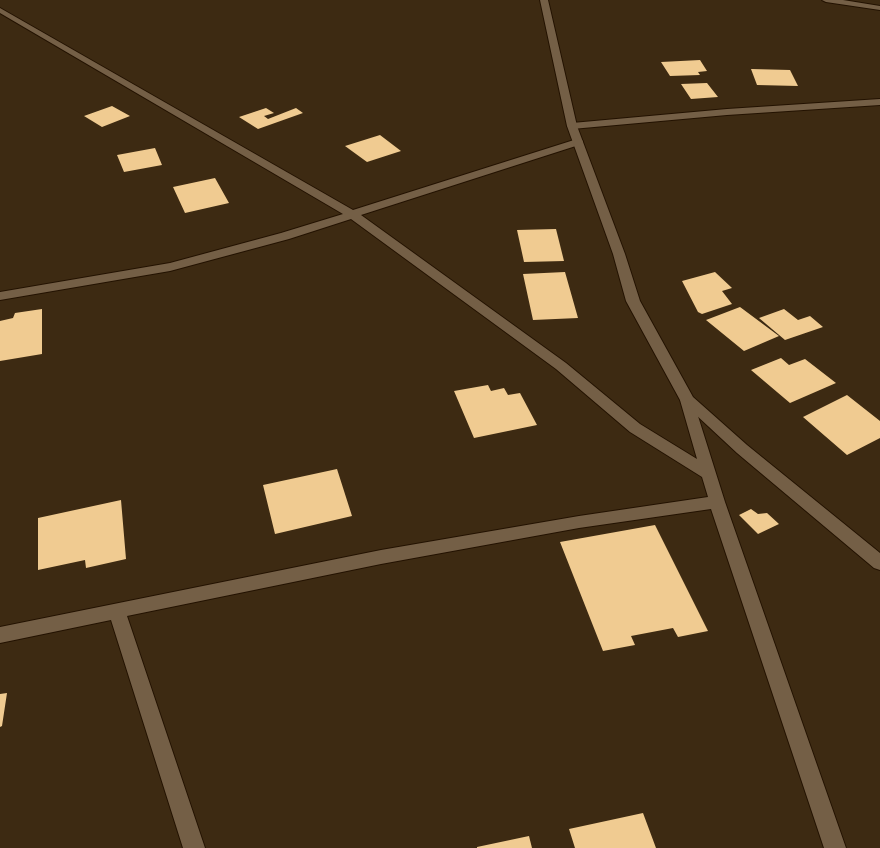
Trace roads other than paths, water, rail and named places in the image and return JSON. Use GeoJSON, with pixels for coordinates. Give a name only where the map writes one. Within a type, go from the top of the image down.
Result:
{"type":"FeatureCollection","features":[{"type":"Feature","properties":{"kind":"street"},"geometry":{"type":"LineString","coordinates":[[544,0],[572,126],[619,254],[633,301],[687,400],[717,502],[834,848]]}},
{"type":"Feature","properties":{"kind":"street"},"geometry":{"type":"LineString","coordinates":[[826,0],[880,8]]}},
{"type":"Feature","properties":{"kind":"street"},"geometry":{"type":"LineString","coordinates":[[0,10],[353,215],[561,366],[636,428],[709,474]]}},
{"type":"Feature","properties":{"kind":"street"},"geometry":{"type":"LineString","coordinates":[[572,126],[727,112],[880,102]]}},
{"type":"Feature","properties":{"kind":"street"},"geometry":{"type":"LineString","coordinates":[[0,296],[170,267],[353,215],[578,142]]}},
{"type":"Feature","properties":{"kind":"street"},"geometry":{"type":"LineString","coordinates":[[687,400],[742,449],[880,563]]}},
{"type":"Feature","properties":{"kind":"street"},"geometry":{"type":"LineString","coordinates":[[0,635],[117,612],[235,585],[381,557],[579,522],[717,502]]}},
{"type":"Feature","properties":{"kind":"street"},"geometry":{"type":"LineString","coordinates":[[117,612],[194,848]]}}]}
